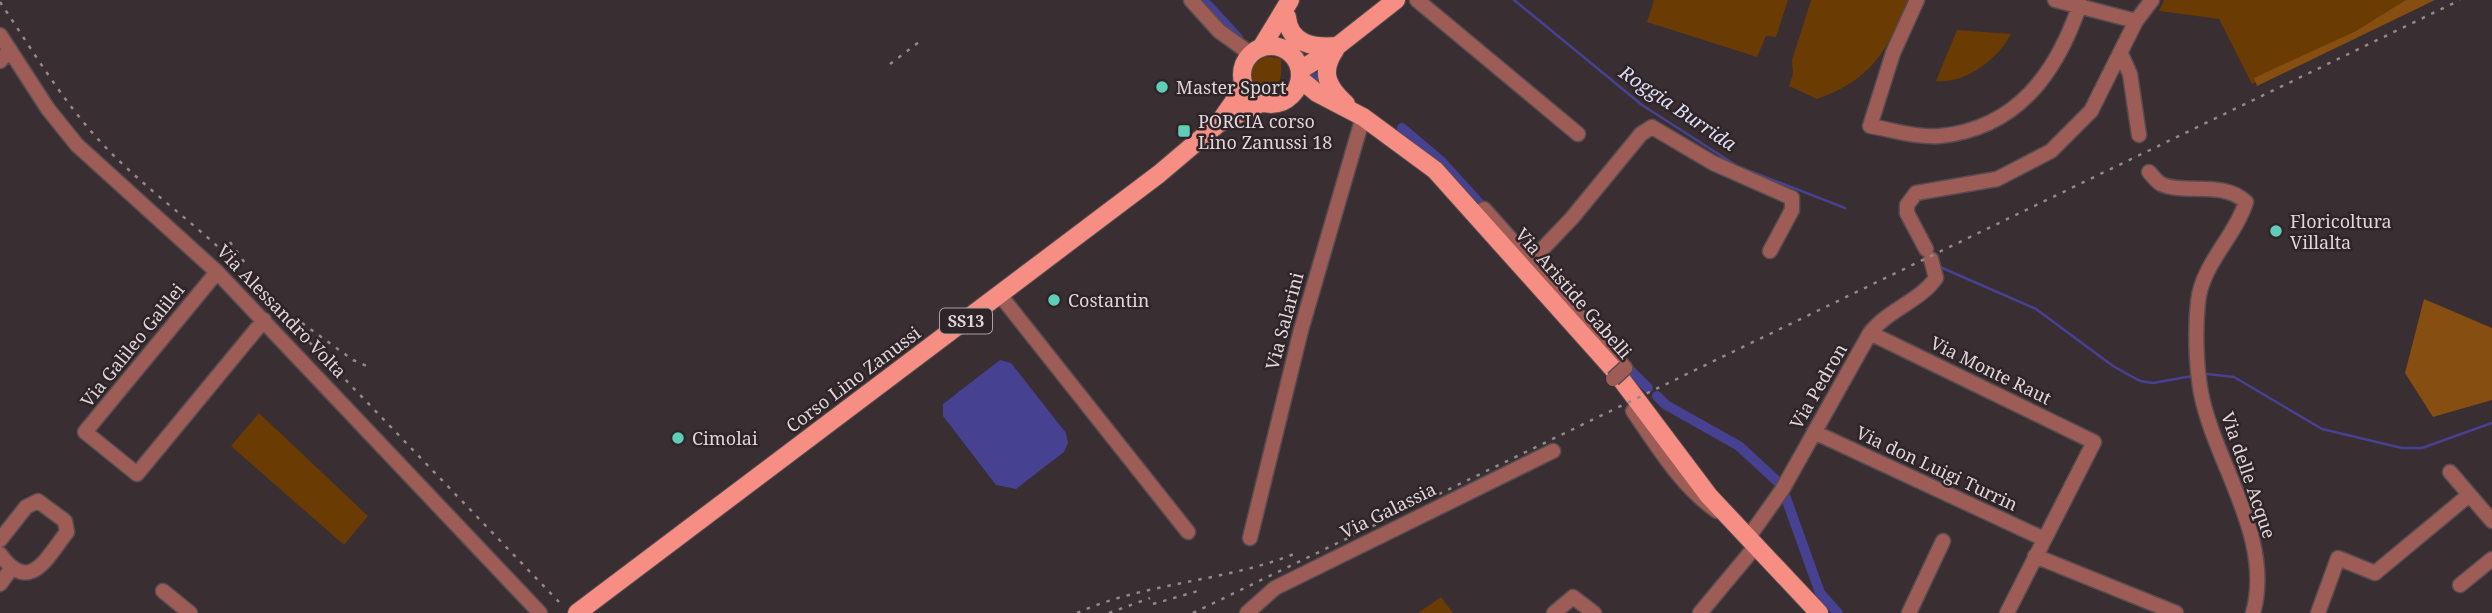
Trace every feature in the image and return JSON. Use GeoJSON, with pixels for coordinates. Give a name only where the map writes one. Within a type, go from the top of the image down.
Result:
{"type":"FeatureCollection","features":[{"type":"Feature","properties":{"kind":"main road"},"geometry":{"type":"LineString","coordinates":[[1256,51],[1294,63],[1338,46],[1396,0]]}},
{"type":"Feature","properties":{"kind":"main road"},"geometry":{"type":"LineString","coordinates":[[1290,6],[1294,63],[1289,99],[1276,105],[1261,103],[1244,87],[1243,66],[1290,6]]}},
{"type":"Feature","properties":{"kind":"main road"},"geometry":{"type":"LineString","coordinates":[[1290,6],[1289,30],[1301,41],[1316,46],[1338,46]]}},
{"type":"Feature","properties":{"kind":"main road","name":"Via Aristide Gabelli"},"geometry":{"type":"LineString","coordinates":[[1338,46],[1325,68],[1338,96],[1434,170],[1530,268],[1615,370],[1686,469],[1819,613]]}},
{"type":"Feature","properties":{"kind":"main road","name":"Via Aristide Gabelli"},"geometry":{"type":"LineString","coordinates":[[1294,63],[1329,101]]}},
{"type":"Feature","properties":{"kind":"main road","name":"Corso Lino Zanussi"},"geometry":{"type":"LineString","coordinates":[[1219,124],[1244,87]]}},
{"type":"Feature","properties":{"kind":"main road","name":"Via Aristide Gabelli"},"geometry":{"type":"LineString","coordinates":[[1289,99],[1329,101],[1360,115]]}},
{"type":"Feature","properties":{"kind":"main road","name":"Corso Lino Zanussi"},"geometry":{"type":"LineString","coordinates":[[577,613],[1159,174],[1219,124],[1261,103]]}},
{"type":"Feature","properties":{"kind":"street"},"geometry":{"type":"LineString","coordinates":[[1191,0],[1219,31],[1256,51]]}},
{"type":"Feature","properties":{"kind":"street"},"geometry":{"type":"LineString","coordinates":[[1417,0],[1578,134]]}},
{"type":"Feature","properties":{"kind":"street"},"geometry":{"type":"LineString","coordinates":[[1917,0],[1893,53],[1870,126],[1917,135],[1940,136],[1986,123],[2009,111],[2039,85],[2067,44],[2080,4]]}},
{"type":"Feature","properties":{"kind":"street"},"geometry":{"type":"LineString","coordinates":[[2055,0],[2080,4],[2136,21]]}},
{"type":"Feature","properties":{"kind":"street"},"geometry":{"type":"LineString","coordinates":[[2139,135],[2130,74],[2121,54],[2136,21],[2152,0]]}},
{"type":"Feature","properties":{"kind":"street","name":"Via Alessandro Volta"},"geometry":{"type":"LineString","coordinates":[[0,35],[5,55],[77,145],[108,177],[217,272],[540,613]]}},
{"type":"Feature","properties":{"kind":"street","name":"Via Pedron"},"geometry":{"type":"LineString","coordinates":[[1700,613],[1752,542],[1870,333],[1882,317],[1931,286],[1931,259],[1907,213],[1907,205],[1916,193],[1997,179],[2051,151],[2091,111],[2121,54]]}},
{"type":"Feature","properties":{"kind":"street","name":"Via Salarini"},"geometry":{"type":"LineString","coordinates":[[1251,538],[1301,330],[1360,115]]}},
{"type":"Feature","properties":{"kind":"street"},"geometry":{"type":"LineString","coordinates":[[1530,268],[1625,368],[1613,379],[1524,280],[1530,268],[1641,134],[1656,127],[1698,155],[1792,198],[1792,210],[1770,251]]}},
{"type":"Feature","properties":{"kind":"street","name":"Via delle Acque"},"geometry":{"type":"LineString","coordinates":[[2149,172],[2161,184],[2216,190],[2239,195],[2246,202],[2242,215],[2200,287],[2197,306],[2201,392],[2251,536],[2256,569],[2256,601],[2253,613]]}},
{"type":"Feature","properties":{"kind":"street","name":"Via Galileo Galilei"},"geometry":{"type":"LineString","coordinates":[[217,272],[85,432],[137,474],[264,320]]}},
{"type":"Feature","properties":{"kind":"street"},"geometry":{"type":"LineString","coordinates":[[1000,295],[1188,532]]}},
{"type":"Feature","properties":{"kind":"street","name":"Via Monte Raut"},"geometry":{"type":"LineString","coordinates":[[1870,333],[2094,442],[2044,539]]}},
{"type":"Feature","properties":{"kind":"street","name":"Via Aristide Gabelli"},"geometry":{"type":"LineString","coordinates":[[1633,411],[1700,499],[1735,524]]}},
{"type":"Feature","properties":{"kind":"street","name":"Via don Luigi Turrin"},"geometry":{"type":"LineString","coordinates":[[1814,432],[2044,539]]}},
{"type":"Feature","properties":{"kind":"street","name":"Via Galassia"},"geometry":{"type":"LineString","coordinates":[[1247,613],[1275,588],[1553,451]]}},
{"type":"Feature","properties":{"kind":"street"},"geometry":{"type":"LineString","coordinates":[[2451,472],[2492,521]]}},
{"type":"Feature","properties":{"kind":"street"},"geometry":{"type":"LineString","coordinates":[[2318,613],[2338,558],[2375,573],[2469,495]]}},
{"type":"Feature","properties":{"kind":"street"},"geometry":{"type":"LineString","coordinates":[[0,540],[26,507],[38,501],[65,521],[67,533],[37,569],[26,574],[11,569],[0,554]]}},
{"type":"Feature","properties":{"kind":"street"},"geometry":{"type":"LineString","coordinates":[[2007,613],[2044,539]]}},
{"type":"Feature","properties":{"kind":"street"},"geometry":{"type":"LineString","coordinates":[[1909,613],[1943,541]]}},
{"type":"Feature","properties":{"kind":"street"},"geometry":{"type":"LineString","coordinates":[[2035,556],[2176,613]]}},
{"type":"Feature","properties":{"kind":"street"},"geometry":{"type":"LineString","coordinates":[[2460,586],[2492,559]]}},
{"type":"Feature","properties":{"kind":"street"},"geometry":{"type":"LineString","coordinates":[[0,584],[11,569]]}},
{"type":"Feature","properties":{"kind":"street"},"geometry":{"type":"LineString","coordinates":[[163,591],[190,613]]}},
{"type":"Feature","properties":{"kind":"street"},"geometry":{"type":"LineString","coordinates":[[1554,613],[1573,597],[1594,613]]}},
{"type":"Feature","properties":{"kind":"shaded area"},"geometry":{"type":"Polygon","coordinates":[[[1654,0],[1788,0],[1776,37],[1766,36],[1757,57],[1647,22],[1654,0]]]}},
{"type":"Feature","properties":{"kind":"shaded area"},"geometry":{"type":"Polygon","coordinates":[[[1811,0],[1909,0],[1885,48],[1864,73],[1851,83],[1817,99],[1789,86],[1793,74],[1792,60],[1811,0]]]}},
{"type":"Feature","properties":{"kind":"shaded area"},"geometry":{"type":"Polygon","coordinates":[[[2164,0],[2417,0],[2252,84],[2219,19],[2159,11],[2164,0]]]}},
{"type":"Feature","properties":{"kind":"shaded area"},"geometry":{"type":"Polygon","coordinates":[[[2406,0],[2435,0],[2257,86],[2254,78],[2356,31],[2406,0]]]}},
{"type":"Feature","properties":{"kind":"shaded area"},"geometry":{"type":"Polygon","coordinates":[[[1957,30],[2011,34],[1998,52],[1980,68],[1959,78],[1936,81],[1957,30]]]}},
{"type":"Feature","properties":{"kind":"shaded area"},"geometry":{"type":"Polygon","coordinates":[[[1266,56],[1281,59],[1281,76],[1278,85],[1266,97],[1257,93],[1249,79],[1253,65],[1266,56]]]}},
{"type":"Feature","properties":{"kind":"shaded area"},"geometry":{"type":"Polygon","coordinates":[[[2424,299],[2492,328],[2492,400],[2433,417],[2405,373],[2424,299]]]}},
{"type":"Feature","properties":{"kind":"shaded area"},"geometry":{"type":"Polygon","coordinates":[[[1000,360],[1011,363],[1066,433],[1068,443],[1064,452],[1016,489],[996,485],[943,416],[943,404],[1000,360]]]}},
{"type":"Feature","properties":{"kind":"shaded area"},"geometry":{"type":"Polygon","coordinates":[[[259,413],[368,516],[344,545],[231,446],[259,413]]]}},
{"type":"Feature","properties":{"kind":"shaded area"},"geometry":{"type":"Polygon","coordinates":[[[1441,597],[1453,613],[1418,613],[1441,597]]]}},
{"type":"Feature","properties":{"kind":"waterway"},"geometry":{"type":"LineString","coordinates":[[1203,0],[1238,38]]}},
{"type":"Feature","properties":{"kind":"waterway","name":"Roggia Burrida"},"geometry":{"type":"LineString","coordinates":[[1514,0],[1642,105],[1737,166],[1845,208]]}},
{"type":"Feature","properties":{"kind":"waterway"},"geometry":{"type":"LineString","coordinates":[[1310,76],[1316,78]]}},
{"type":"Feature","properties":{"kind":"waterway"},"geometry":{"type":"LineString","coordinates":[[1402,128],[1441,161],[1481,205]]}},
{"type":"Feature","properties":{"kind":"waterway","name":"Roggia Burrida"},"geometry":{"type":"LineString","coordinates":[[1940,267],[2036,309],[2113,366],[2140,381],[2153,383],[2192,376]]}},
{"type":"Feature","properties":{"kind":"waterway"},"geometry":{"type":"LineString","coordinates":[[1631,371],[1648,388]]}},
{"type":"Feature","properties":{"kind":"waterway","name":"Roggia Burrida"},"geometry":{"type":"LineString","coordinates":[[2207,374],[2234,377],[2322,429],[2402,448],[2422,448],[2492,423]]}},
{"type":"Feature","properties":{"kind":"waterway"},"geometry":{"type":"LineString","coordinates":[[1657,396],[1666,405],[1739,446],[1778,482]]}},
{"type":"Feature","properties":{"kind":"waterway"},"geometry":{"type":"LineString","coordinates":[[1786,498],[1820,593],[1838,613]]}},
{"type":"Feature","properties":{"kind":"railway"},"geometry":{"type":"LineString","coordinates":[[1193,613],[2460,0]]}},
{"type":"Feature","properties":{"kind":"railway"},"geometry":{"type":"LineString","coordinates":[[0,2],[58,89],[97,138],[140,180],[216,245],[559,602]]}},
{"type":"Feature","properties":{"kind":"railway"},"geometry":{"type":"LineString","coordinates":[[890,64],[923,39]]}},
{"type":"Feature","properties":{"kind":"railway"},"geometry":{"type":"LineString","coordinates":[[230,242],[247,266]]}},
{"type":"Feature","properties":{"kind":"railway"},"geometry":{"type":"LineString","coordinates":[[302,323],[353,360],[371,368]]}},
{"type":"Feature","properties":{"kind":"railway"},"geometry":{"type":"LineString","coordinates":[[1077,613],[1130,595],[1240,571],[1294,554]]}},
{"type":"Feature","properties":{"kind":"railway"},"geometry":{"type":"LineString","coordinates":[[1153,604],[1198,591]]}},
{"type":"Feature","properties":{"kind":"railway"},"geometry":{"type":"LineString","coordinates":[[1109,613],[1150,598]]}},
{"type":"Feature","properties":{"kind":"place","name":"Master Sport"},"geometry":{"type":"Point","coordinates":[1162,87]}},
{"type":"Feature","properties":{"kind":"place","name":"PORCIA corso Lino Zanussi 18"},"geometry":{"type":"Point","coordinates":[1184,131]}},
{"type":"Feature","properties":{"kind":"place","name":"Floricoltura Villalta"},"geometry":{"type":"Point","coordinates":[2276,231]}},
{"type":"Feature","properties":{"kind":"place","name":"Costantin"},"geometry":{"type":"Point","coordinates":[1054,300]}},
{"type":"Feature","properties":{"kind":"place","name":"Cimolai"},"geometry":{"type":"Point","coordinates":[678,438]}}]}
